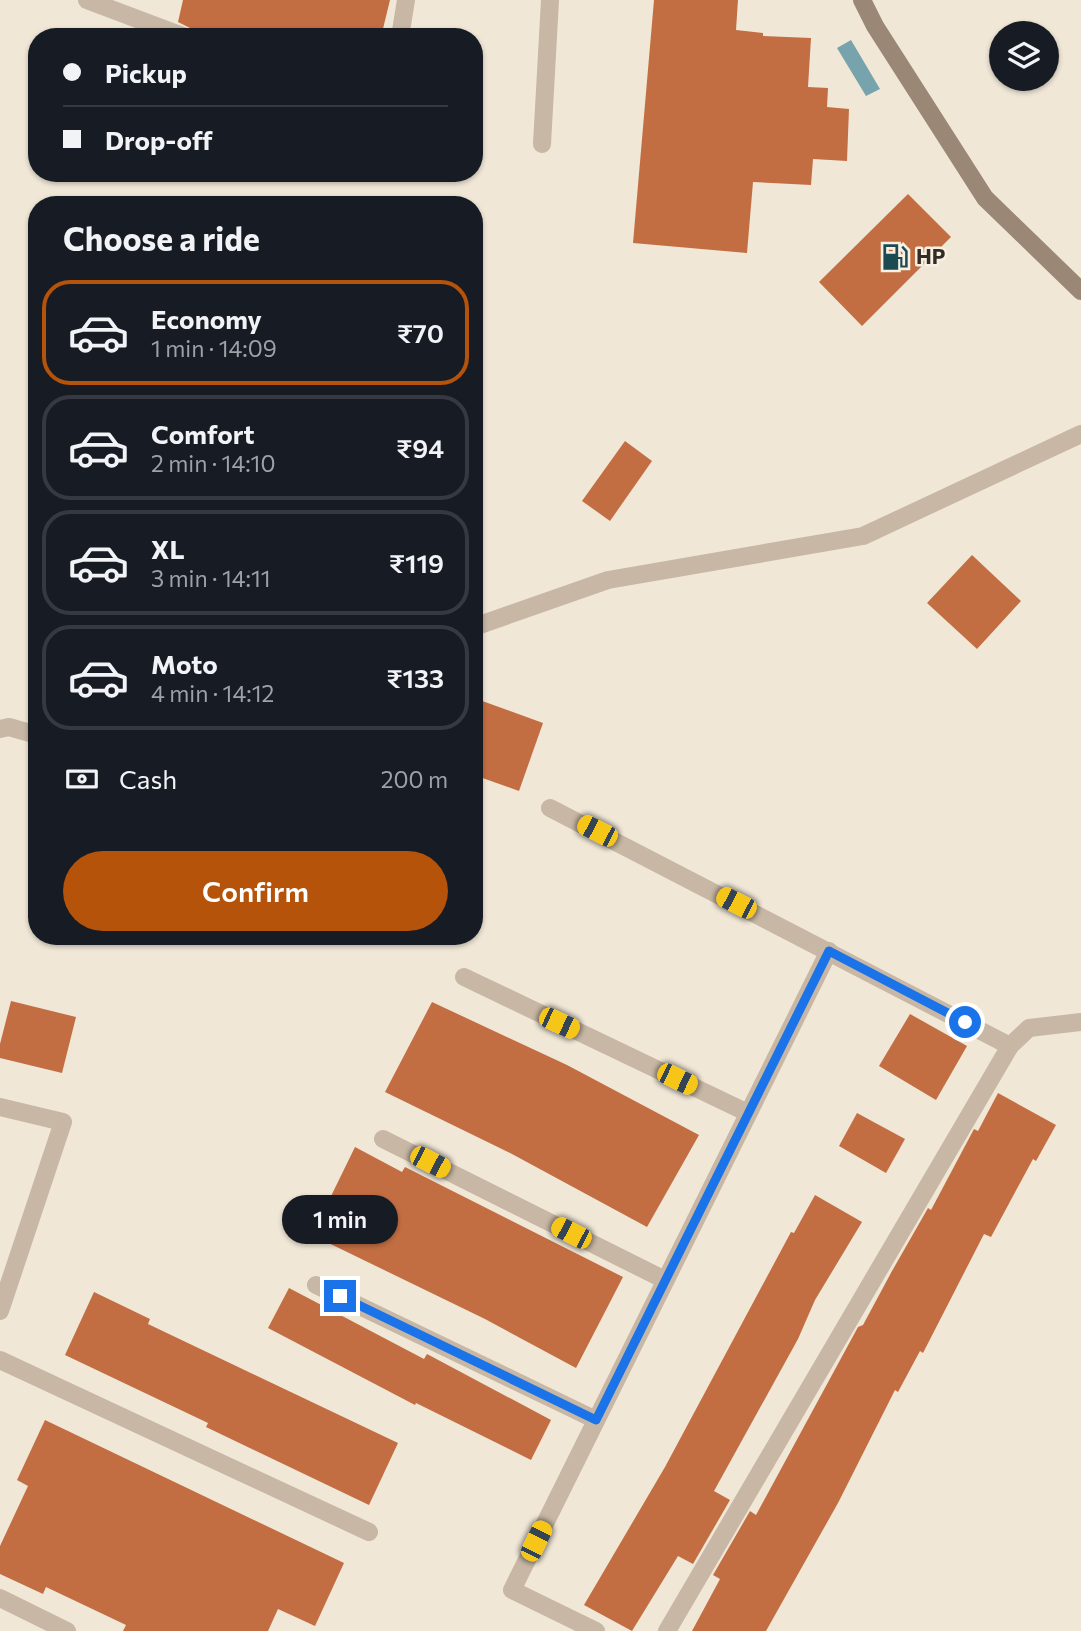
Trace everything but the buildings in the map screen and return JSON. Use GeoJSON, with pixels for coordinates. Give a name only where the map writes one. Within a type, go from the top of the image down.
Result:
{"type":"FeatureCollection","features":[{"type":"Feature","properties":{"kind":"main road"},"geometry":{"type":"LineString","coordinates":[[862,0],[875,26],[985,198],[1081,291]]}},
{"type":"Feature","properties":{"kind":"street"},"geometry":{"type":"LineString","coordinates":[[87,0],[161,28]]}},
{"type":"Feature","properties":{"kind":"street"},"geometry":{"type":"LineString","coordinates":[[401,28],[406,0]]}},
{"type":"Feature","properties":{"kind":"street"},"geometry":{"type":"LineString","coordinates":[[542,144],[550,0]]}},
{"type":"Feature","properties":{"kind":"street"},"geometry":{"type":"LineString","coordinates":[[483,624],[608,580],[863,537],[1081,434]]}},
{"type":"Feature","properties":{"kind":"street"},"geometry":{"type":"LineString","coordinates":[[0,729],[9,727],[28,732]]}},
{"type":"Feature","properties":{"kind":"street"},"geometry":{"type":"LineString","coordinates":[[550,808],[1010,1046]]}},
{"type":"Feature","properties":{"kind":"street"},"geometry":{"type":"LineString","coordinates":[[596,1631],[512,1590],[829,951]]}},
{"type":"Feature","properties":{"kind":"street"},"geometry":{"type":"LineString","coordinates":[[464,977],[748,1113]]}},
{"type":"Feature","properties":{"kind":"street"},"geometry":{"type":"LineString","coordinates":[[667,1631],[1010,1046],[1029,1028],[1081,1022]]}},
{"type":"Feature","properties":{"kind":"street"},"geometry":{"type":"LineString","coordinates":[[0,1107],[63,1122],[0,1311]]}},
{"type":"Feature","properties":{"kind":"street"},"geometry":{"type":"LineString","coordinates":[[383,1139],[665,1280]]}},
{"type":"Feature","properties":{"kind":"street"},"geometry":{"type":"LineString","coordinates":[[316,1285],[596,1420]]}},
{"type":"Feature","properties":{"kind":"street"},"geometry":{"type":"LineString","coordinates":[[0,1360],[369,1532]]}},
{"type":"Feature","properties":{"kind":"street"},"geometry":{"type":"LineString","coordinates":[[0,1598],[67,1631]]}},
{"type":"Feature","properties":{"kind":"water"},"geometry":{"type":"Polygon","coordinates":[[[851,40],[880,89],[866,96],[837,48],[851,40]]]}},
{"type":"Feature","properties":{"kind":"place","name":"HP"},"geometry":{"type":"Point","coordinates":[895,257]}},
{"type":"Feature","properties":{"kind":"route"},"geometry":{"type":"LineString","coordinates":[[340,1296],[596,1420],[829,951],[965,1022]]}}]}
